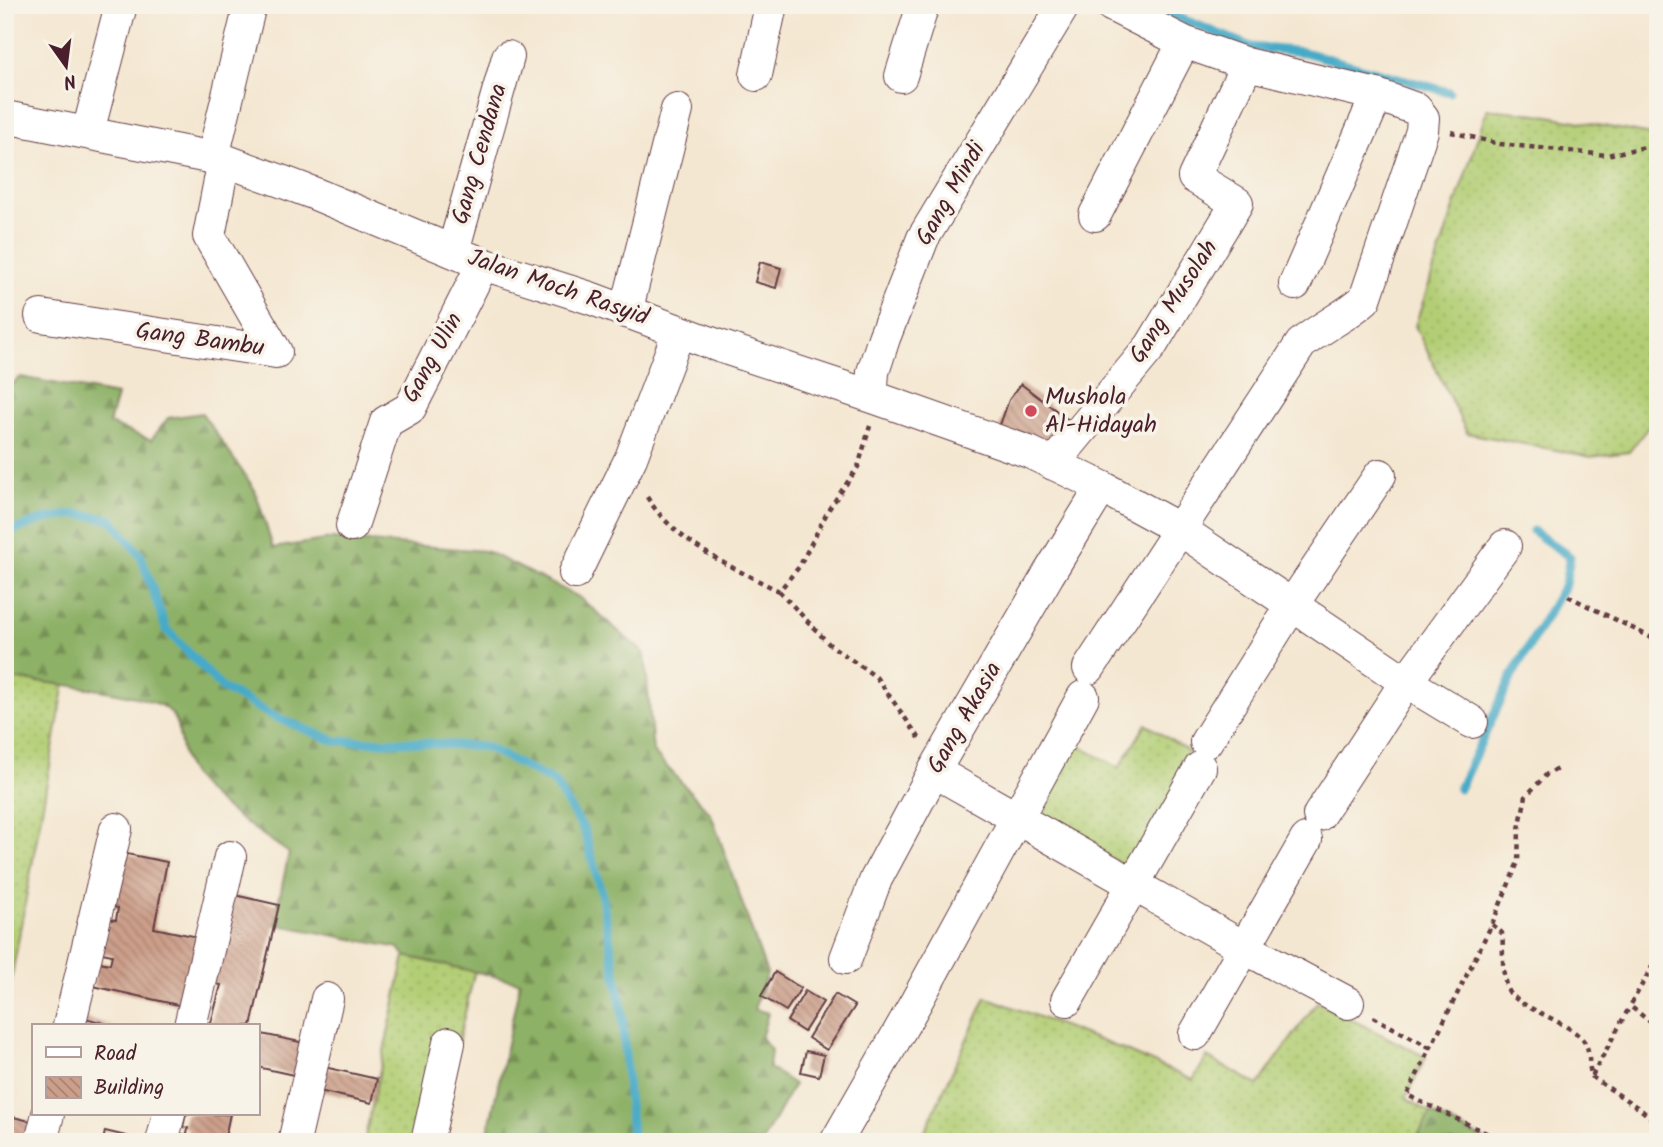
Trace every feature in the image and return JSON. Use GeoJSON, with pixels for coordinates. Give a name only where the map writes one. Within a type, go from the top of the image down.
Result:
{"type":"FeatureCollection","features":[{"type":"Feature","properties":{"kind":"street"},"geometry":{"type":"LineString","coordinates":[[88,132],[121,5]]}},
{"type":"Feature","properties":{"kind":"street"},"geometry":{"type":"LineString","coordinates":[[219,158],[250,5]]}},
{"type":"Feature","properties":{"kind":"street"},"geometry":{"type":"LineString","coordinates":[[756,75],[771,5]]}},
{"type":"Feature","properties":{"kind":"street"},"geometry":{"type":"LineString","coordinates":[[901,76],[923,5]]}},
{"type":"Feature","properties":{"kind":"street","name":"Gang Mindi"},"geometry":{"type":"LineString","coordinates":[[873,397],[873,372],[923,238],[1064,5]]}},
{"type":"Feature","properties":{"kind":"street"},"geometry":{"type":"LineString","coordinates":[[836,1142],[1017,818],[1086,682],[1181,530],[1301,344],[1317,330],[1352,310],[1365,299],[1423,125],[1423,118],[1416,110],[1377,95],[1247,64],[1184,42],[1111,5]]}},
{"type":"Feature","properties":{"kind":"street"},"geometry":{"type":"LineString","coordinates":[[1094,215],[1184,42]]}},
{"type":"Feature","properties":{"kind":"street","name":"Gang Cendana"},"geometry":{"type":"LineString","coordinates":[[453,251],[508,57]]}},
{"type":"Feature","properties":{"kind":"street","name":"Gang Musolah"},"geometry":{"type":"LineString","coordinates":[[1053,464],[1151,346],[1237,203],[1194,177],[1247,64]]}},
{"type":"Feature","properties":{"kind":"street"},"geometry":{"type":"LineString","coordinates":[[1295,284],[1377,95]]}},
{"type":"Feature","properties":{"kind":"street"},"geometry":{"type":"LineString","coordinates":[[626,312],[677,110]]}},
{"type":"Feature","properties":{"kind":"street","name":"Jalan Moch Rasyid"},"geometry":{"type":"LineString","coordinates":[[5,117],[219,158],[313,193],[483,264],[988,437],[1053,464],[1181,530],[1406,682],[1472,722]]}},
{"type":"Feature","properties":{"kind":"street","name":"Gang Bambu"},"geometry":{"type":"LineString","coordinates":[[41,316],[276,352],[209,236],[219,158]]}},
{"type":"Feature","properties":{"kind":"street","name":"Gang Ulin"},"geometry":{"type":"LineString","coordinates":[[352,526],[386,422],[410,408],[483,264]]}},
{"type":"Feature","properties":{"kind":"street"},"geometry":{"type":"LineString","coordinates":[[575,573],[631,458],[679,331]]}},
{"type":"Feature","properties":{"kind":"street"},"geometry":{"type":"LineString","coordinates":[[1067,1000],[1134,885],[1203,755],[1292,605],[1380,475]]}},
{"type":"Feature","properties":{"kind":"street","name":"Gang Akasia"},"geometry":{"type":"LineString","coordinates":[[846,958],[876,880],[934,771],[1102,488]]}},
{"type":"Feature","properties":{"kind":"street"},"geometry":{"type":"LineString","coordinates":[[1195,1034],[1313,827],[1406,682],[1505,546]]}},
{"type":"Feature","properties":{"kind":"street"},"geometry":{"type":"LineString","coordinates":[[934,771],[1245,948],[1348,1003]]}},
{"type":"Feature","properties":{"kind":"street"},"geometry":{"type":"LineString","coordinates":[[69,1024],[116,830]]}},
{"type":"Feature","properties":{"kind":"street"},"geometry":{"type":"LineString","coordinates":[[190,1024],[230,858]]}},
{"type":"Feature","properties":{"kind":"street"},"geometry":{"type":"LineString","coordinates":[[294,1142],[327,999]]}},
{"type":"Feature","properties":{"kind":"street"},"geometry":{"type":"LineString","coordinates":[[427,1142],[449,1043]]}},
{"type":"Feature","properties":{"kind":"street"},"geometry":{"type":"LineString","coordinates":[[41,1142],[48,1116]]}},
{"type":"Feature","properties":{"kind":"street"},"geometry":{"type":"LineString","coordinates":[[162,1142],[168,1116]]}},
{"type":"Feature","properties":{"kind":"path"},"geometry":{"type":"LineString","coordinates":[[1423,125],[1500,144],[1607,155],[1655,145],[1658,136]]}},
{"type":"Feature","properties":{"kind":"path"},"geometry":{"type":"LineString","coordinates":[[779,591],[799,567],[829,509],[858,467],[870,431],[873,397]]}},
{"type":"Feature","properties":{"kind":"path"},"geometry":{"type":"LineString","coordinates":[[631,458],[637,481],[652,505],[676,530],[709,555],[779,591],[829,644],[876,677],[926,748],[934,771]]}},
{"type":"Feature","properties":{"kind":"path"},"geometry":{"type":"LineString","coordinates":[[1568,596],[1658,641]]}},
{"type":"Feature","properties":{"kind":"path"},"geometry":{"type":"LineString","coordinates":[[1505,1142],[1407,1095],[1492,924],[1518,862],[1519,829],[1526,796],[1546,774],[1560,768]]}},
{"type":"Feature","properties":{"kind":"path"},"geometry":{"type":"LineString","coordinates":[[1492,924],[1502,933],[1508,990],[1516,999],[1565,1024],[1583,1040],[1589,1050],[1589,1070],[1592,1077],[1640,1109],[1658,1125]]}},
{"type":"Feature","properties":{"kind":"path"},"geometry":{"type":"LineString","coordinates":[[1592,1077],[1658,956]]}},
{"type":"Feature","properties":{"kind":"path"},"geometry":{"type":"LineString","coordinates":[[1348,1003],[1431,1048]]}},
{"type":"Feature","properties":{"kind":"path"},"geometry":{"type":"LineString","coordinates":[[1630,1006],[1658,1028]]}},
{"type":"Feature","properties":{"kind":"green space"},"geometry":{"type":"Polygon","coordinates":[[[1487,109],[1538,114],[1658,136],[1658,414],[1629,452],[1591,457],[1467,433],[1415,326],[1487,109]]]}},
{"type":"Feature","properties":{"kind":"green space"},"geometry":{"type":"Polygon","coordinates":[[[21,377],[117,395],[109,424],[151,440],[168,418],[202,413],[255,490],[273,548],[331,539],[486,551],[579,597],[645,654],[653,752],[711,814],[767,974],[754,1009],[768,1013],[761,1038],[771,1050],[769,1068],[794,1084],[762,1142],[486,1142],[520,982],[405,956],[399,948],[274,924],[289,853],[219,803],[196,780],[185,761],[177,725],[170,712],[160,705],[119,693],[5,679],[5,389],[21,377]]]}},
{"type":"Feature","properties":{"kind":"green space"},"geometry":{"type":"Polygon","coordinates":[[[5,679],[65,683],[5,1014],[5,679]]]}},
{"type":"Feature","properties":{"kind":"green space"},"geometry":{"type":"Polygon","coordinates":[[[1146,724],[1194,755],[1131,869],[1031,812],[1071,741],[1119,768],[1146,724]]]}},
{"type":"Feature","properties":{"kind":"green space"},"geometry":{"type":"Polygon","coordinates":[[[405,956],[475,970],[435,1142],[364,1142],[405,956]]]}},
{"type":"Feature","properties":{"kind":"green space"},"geometry":{"type":"Polygon","coordinates":[[[986,997],[1112,1045],[1193,1080],[1207,1057],[1258,1085],[1317,1002],[1426,1057],[1406,1098],[1431,1113],[1414,1142],[920,1142],[986,997]]]}},
{"type":"Feature","properties":{"kind":"green space"},"geometry":{"type":"Polygon","coordinates":[[[1431,1113],[1489,1142],[1414,1142],[1431,1113]]]}},
{"type":"Feature","properties":{"kind":"building"},"geometry":{"type":"Polygon","coordinates":[[[760,262],[781,268],[776,288],[755,282],[760,262]]]}},
{"type":"Feature","properties":{"kind":"building","name":"Mushola Al-Hidayah"},"geometry":{"type":"Polygon","coordinates":[[[1021,384],[1070,421],[1054,448],[997,433],[1009,400],[1021,384]]]}},
{"type":"Feature","properties":{"kind":"building"},"geometry":{"type":"Polygon","coordinates":[[[122,853],[167,862],[154,928],[198,937],[187,1007],[93,986],[99,962],[110,964],[112,955],[102,953],[109,919],[116,920],[118,908],[110,906],[122,853]]]}},
{"type":"Feature","properties":{"kind":"building"},"geometry":{"type":"Polygon","coordinates":[[[230,894],[279,905],[251,1024],[201,1024],[202,1021],[211,1023],[221,985],[211,983],[230,894]]]}},
{"type":"Feature","properties":{"kind":"building"},"geometry":{"type":"Polygon","coordinates":[[[775,972],[801,988],[786,1011],[761,996],[775,972]]]}},
{"type":"Feature","properties":{"kind":"building"},"geometry":{"type":"Polygon","coordinates":[[[805,991],[823,1002],[804,1032],[787,1021],[805,991]]]}},
{"type":"Feature","properties":{"kind":"building"},"geometry":{"type":"Polygon","coordinates":[[[835,994],[855,1006],[827,1050],[808,1038],[835,994]]]}},
{"type":"Feature","properties":{"kind":"building"},"geometry":{"type":"Polygon","coordinates":[[[85,1018],[108,1024],[84,1024],[85,1018]]]}},
{"type":"Feature","properties":{"kind":"building"},"geometry":{"type":"Polygon","coordinates":[[[259,1033],[305,1043],[298,1076],[259,1067],[259,1033]]]}},
{"type":"Feature","properties":{"kind":"building"},"geometry":{"type":"Polygon","coordinates":[[[806,1051],[824,1055],[819,1076],[801,1072],[806,1051]]]}},
{"type":"Feature","properties":{"kind":"building"},"geometry":{"type":"Polygon","coordinates":[[[324,1067],[377,1079],[372,1103],[319,1091],[324,1067]]]}},
{"type":"Feature","properties":{"kind":"building"},"geometry":{"type":"Polygon","coordinates":[[[5,1115],[34,1122],[29,1142],[5,1142],[5,1115]]]}},
{"type":"Feature","properties":{"kind":"building"},"geometry":{"type":"Polygon","coordinates":[[[186,1116],[230,1116],[224,1142],[180,1142],[182,1134],[187,1135],[188,1128],[183,1127],[186,1116]]]}},
{"type":"Feature","properties":{"kind":"building"},"geometry":{"type":"Polygon","coordinates":[[[105,1131],[147,1141],[147,1142],[103,1142],[105,1131]]]}},
{"type":"Feature","properties":{"kind":"waterway"},"geometry":{"type":"LineString","coordinates":[[1148,5],[1251,47],[1304,52],[1449,92]]}},
{"type":"Feature","properties":{"kind":"waterway"},"geometry":{"type":"LineString","coordinates":[[5,533],[45,519],[77,514],[111,519],[141,556],[166,629],[222,688],[275,717],[335,741],[486,747],[554,782],[584,830],[601,891],[622,1010],[633,1142]]}},
{"type":"Feature","properties":{"kind":"waterway"},"geometry":{"type":"LineString","coordinates":[[1459,789],[1513,674],[1565,584],[1570,557],[1533,531]]}},
{"type":"Feature","properties":{"kind":"place","name":"Mushola Al-Hidayah"},"geometry":{"type":"Point","coordinates":[1031,411]}}]}
